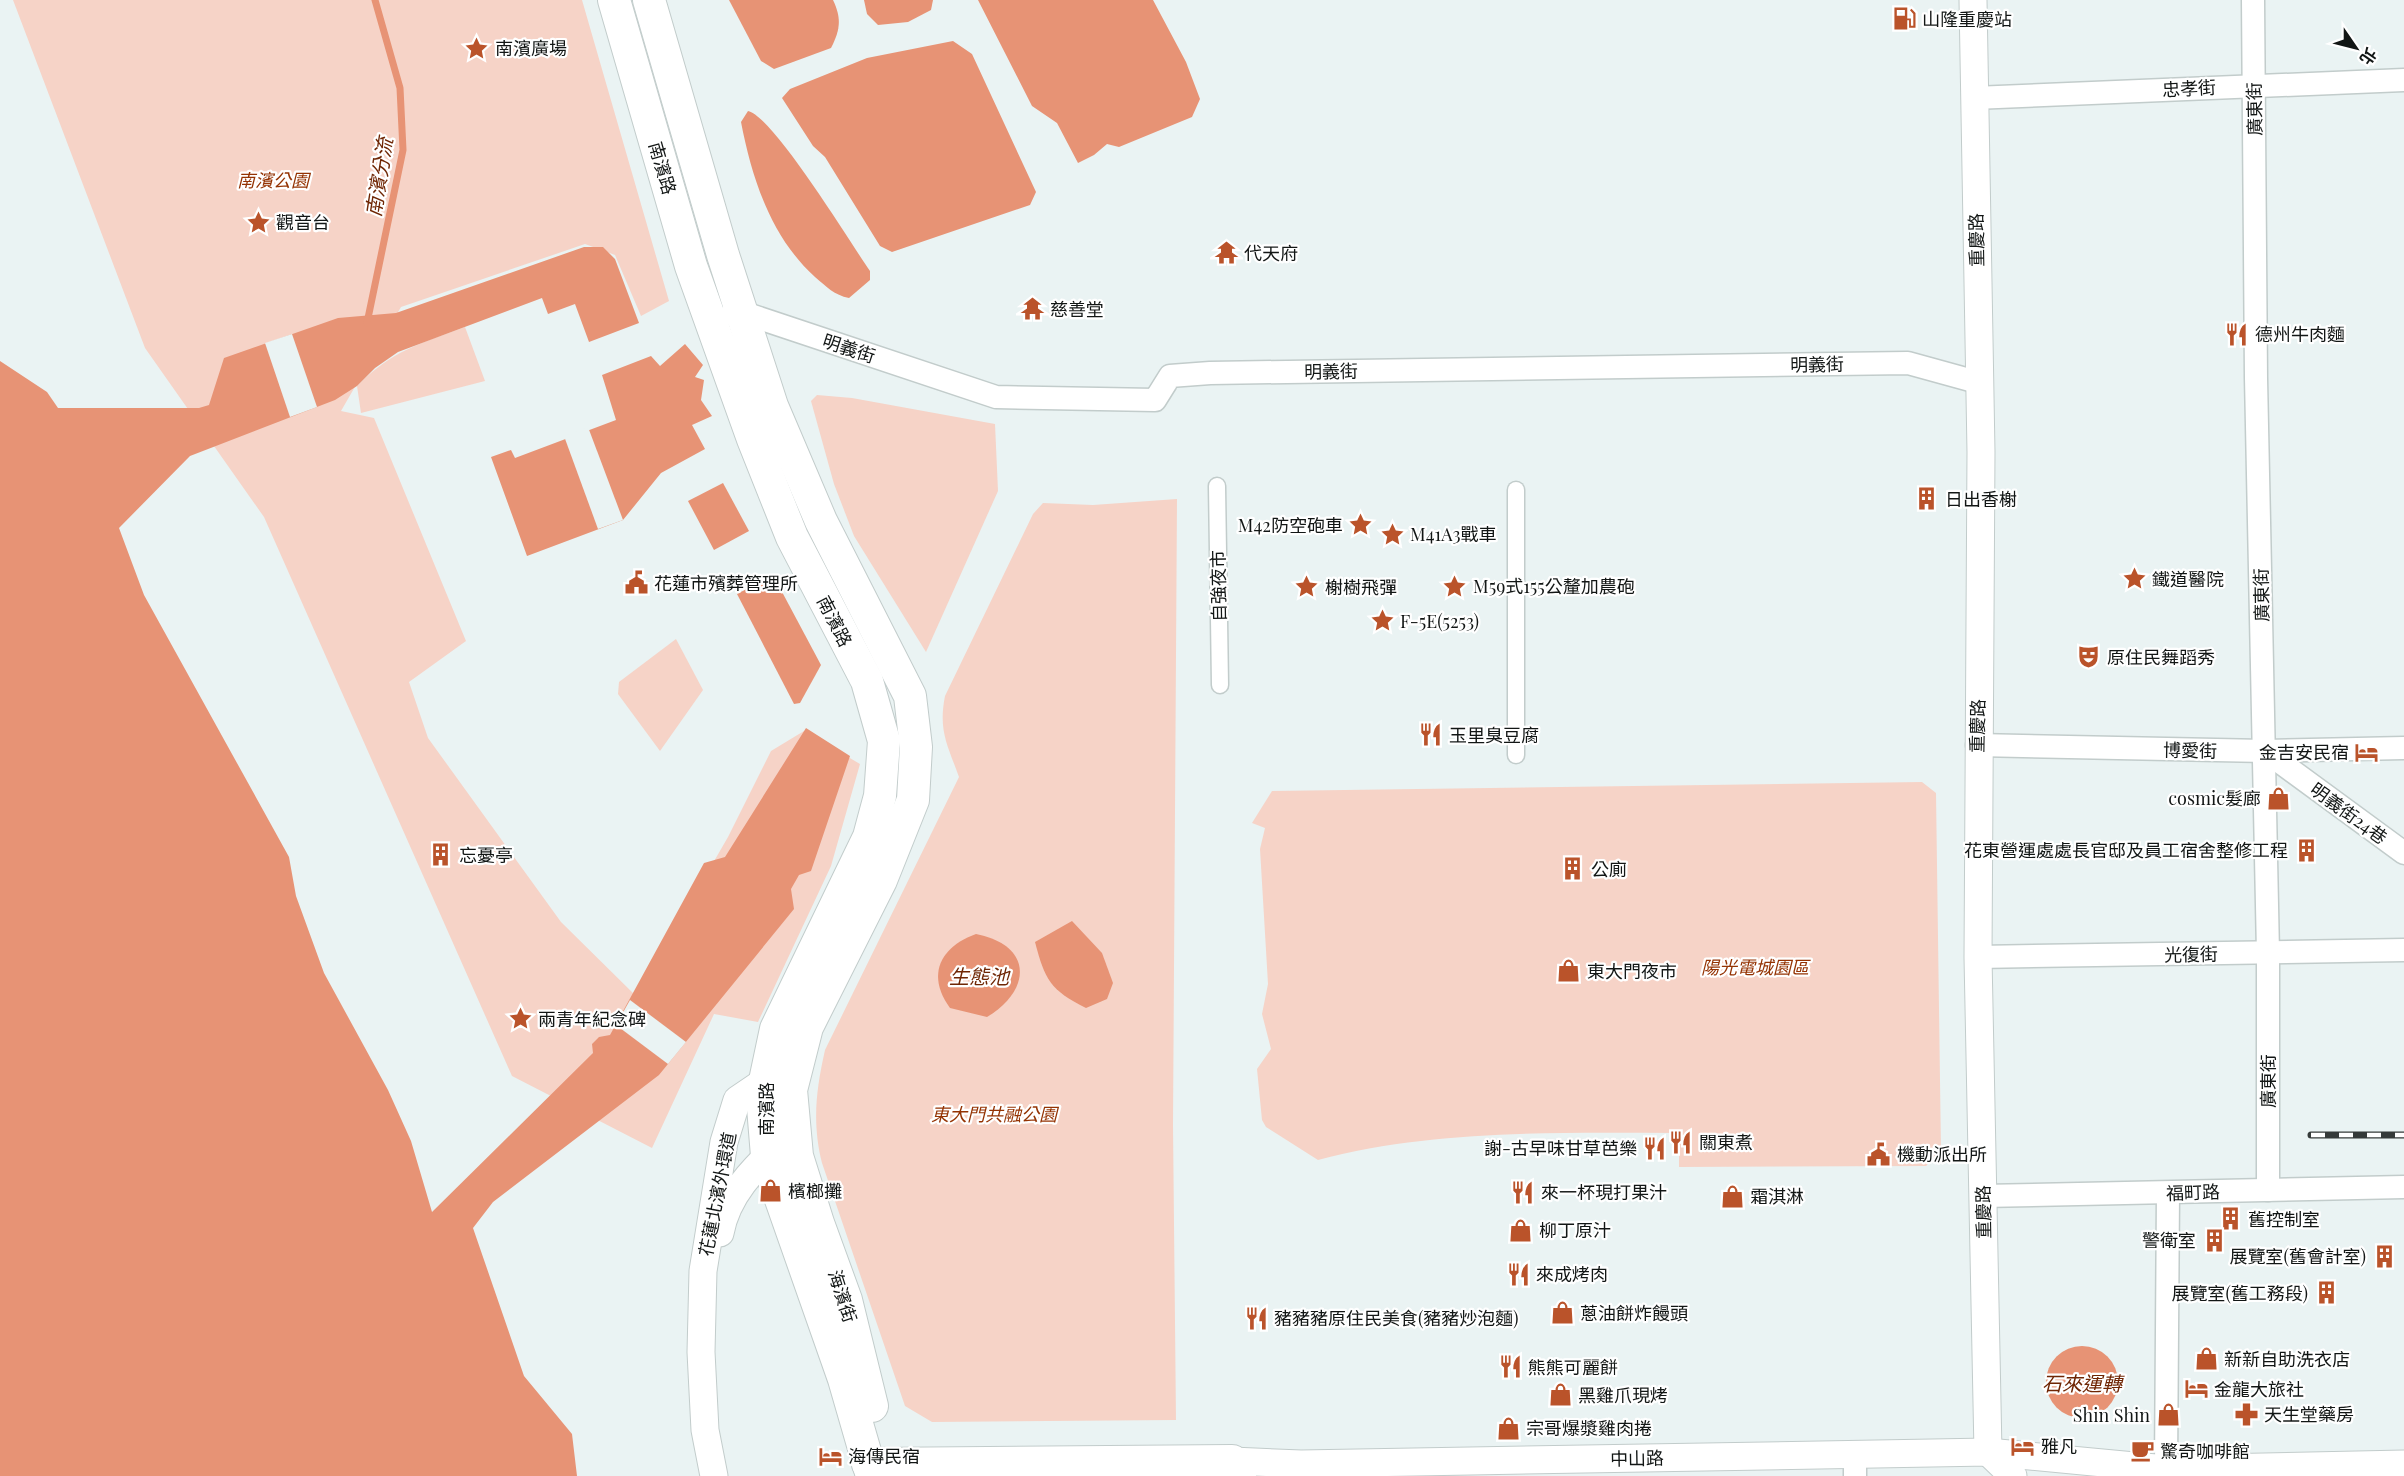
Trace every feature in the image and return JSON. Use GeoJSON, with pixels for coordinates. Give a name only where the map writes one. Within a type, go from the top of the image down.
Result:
{"type":"FeatureCollection","features":[{"type":"Feature","properties":{"kind":"main road","name":"南濱路"},"geometry":{"type":"LineString","coordinates":[[614,0],[691,266],[711,321],[792,537],[867,681],[884,741],[880,796],[868,837],[776,1029],[765,1081],[773,1177]]}},
{"type":"Feature","properties":{"kind":"main road","name":"南濱路"},"geometry":{"type":"LineString","coordinates":[[649,0],[741,312],[772,405],[821,521],[910,696],[916,747],[912,800],[881,880],[807,1027],[791,1090],[793,1131]]}},
{"type":"Feature","properties":{"kind":"main road","name":"海濱街"},"geometry":{"type":"LineString","coordinates":[[793,1131],[797,1156],[818,1223],[846,1300],[872,1403],[870,1470]]}},
{"type":"Feature","properties":{"kind":"main road","name":"海濱街"},"geometry":{"type":"LineString","coordinates":[[773,1177],[844,1379],[870,1470]]}},
{"type":"Feature","properties":{"kind":"main road","name":"中山路"},"geometry":{"type":"LineString","coordinates":[[870,1470],[1236,1468]]}},
{"type":"Feature","properties":{"kind":"street","name":"重慶路"},"geometry":{"type":"LineString","coordinates":[[1973,0],[1977,382],[1981,452],[1977,745],[1978,957],[1982,1196],[1992,1464]]}},
{"type":"Feature","properties":{"kind":"street","name":"廣東街"},"geometry":{"type":"LineString","coordinates":[[2253,0],[2256,378],[2268,953],[2268,1190]]}},
{"type":"Feature","properties":{"kind":"street","name":"忠孝街"},"geometry":{"type":"LineString","coordinates":[[1974,98],[2254,84],[2404,80]]}},
{"type":"Feature","properties":{"kind":"street"},"geometry":{"type":"LineString","coordinates":[[711,321],[741,312]]}},
{"type":"Feature","properties":{"kind":"street","name":"明義街"},"geometry":{"type":"LineString","coordinates":[[741,312],[996,397],[1155,400],[1170,376],[1210,373],[1422,369],[1908,363],[1977,382]]}},
{"type":"Feature","properties":{"kind":"street","name":"自強夜市"},"geometry":{"type":"LineString","coordinates":[[1217,486],[1220,685]]}},
{"type":"Feature","properties":{"kind":"street"},"geometry":{"type":"LineString","coordinates":[[1516,490],[1516,756]]}},
{"type":"Feature","properties":{"kind":"street","name":"博愛街"},"geometry":{"type":"LineString","coordinates":[[1977,745],[2265,751],[2404,748]]}},
{"type":"Feature","properties":{"kind":"street","name":"明義街24巷"},"geometry":{"type":"LineString","coordinates":[[2265,751],[2404,853]]}},
{"type":"Feature","properties":{"kind":"street","name":"光復街"},"geometry":{"type":"LineString","coordinates":[[1978,957],[2404,950]]}},
{"type":"Feature","properties":{"kind":"street","name":"花蓮北濱外環道"},"geometry":{"type":"LineString","coordinates":[[714,1476],[705,1430],[703,1272],[724,1142],[737,1100],[765,1081]]}},
{"type":"Feature","properties":{"kind":"street","name":"花蓮北濱外環道"},"geometry":{"type":"LineString","coordinates":[[703,1323],[724,1215],[744,1180],[773,1177],[793,1131]]}},
{"type":"Feature","properties":{"kind":"street","name":"福町路"},"geometry":{"type":"LineString","coordinates":[[1982,1196],[2404,1187]]}},
{"type":"Feature","properties":{"kind":"street"},"geometry":{"type":"LineString","coordinates":[[2166,1469],[2168,1193]]}},
{"type":"Feature","properties":{"kind":"street","name":"中山路"},"geometry":{"type":"LineString","coordinates":[[1236,1468],[1301,1464],[1450,1468],[1992,1464],[2166,1469],[2404,1464]]}},
{"type":"Feature","properties":{"kind":"street"},"geometry":{"type":"LineString","coordinates":[[1992,1464],[2013,1476]]}},
{"type":"Feature","properties":{"kind":"green space","name":"南濱公園"},"geometry":{"type":"Polygon","coordinates":[[[13,0],[582,0],[669,301],[641,316],[615,255],[585,244],[401,307],[341,411],[374,418],[466,641],[409,682],[428,738],[561,922],[636,996],[728,837],[771,751],[804,731],[860,764],[831,866],[758,1022],[714,1014],[652,1148],[512,1076],[264,517],[145,348],[13,0]]]}},
{"type":"Feature","properties":{"kind":"green space"},"geometry":{"type":"Polygon","coordinates":[[[465,327],[485,381],[361,413],[357,386],[370,374],[407,349],[465,327]]]}},
{"type":"Feature","properties":{"kind":"green space"},"geometry":{"type":"Polygon","coordinates":[[[817,395],[852,398],[995,424],[998,491],[926,652],[854,536],[834,484],[811,401],[817,395]]]}},
{"type":"Feature","properties":{"kind":"green space","name":"東大門共融公園"},"geometry":{"type":"Polygon","coordinates":[[[1177,499],[1173,1125],[1176,1420],[932,1422],[905,1406],[822,1163],[817,1134],[816,1106],[825,1050],[959,777],[943,729],[945,696],[1033,514],[1043,503],[1093,505],[1177,499]]]}},
{"type":"Feature","properties":{"kind":"green space"},"geometry":{"type":"Polygon","coordinates":[[[676,639],[703,690],[660,751],[618,694],[619,682],[676,639]]]}},
{"type":"Feature","properties":{"kind":"green space","name":"陽光電城園區"},"geometry":{"type":"Polygon","coordinates":[[[1922,782],[1936,793],[1941,1152],[1926,1166],[1679,1167],[1679,1133],[1543,1133],[1452,1138],[1362,1150],[1318,1160],[1266,1127],[1262,1120],[1257,1069],[1271,1049],[1262,1014],[1268,984],[1260,849],[1265,828],[1252,823],[1272,791],[1922,782]]]}},
{"type":"Feature","properties":{"kind":"water"},"geometry":{"type":"Polygon","coordinates":[[[729,0],[833,0],[839,19],[836,36],[831,48],[774,69],[761,61],[729,0]]]}},
{"type":"Feature","properties":{"kind":"water"},"geometry":{"type":"Polygon","coordinates":[[[864,0],[933,0],[931,10],[908,22],[878,25],[867,14],[864,0]]]}},
{"type":"Feature","properties":{"kind":"water"},"geometry":{"type":"Polygon","coordinates":[[[978,0],[1153,0],[1186,62],[1200,99],[1192,117],[1119,147],[1107,144],[1094,155],[1078,163],[1057,123],[1032,106],[978,0]]]}},
{"type":"Feature","properties":{"kind":"water"},"geometry":{"type":"Polygon","coordinates":[[[953,41],[972,54],[1036,192],[1030,205],[892,252],[880,246],[825,157],[813,146],[782,98],[790,89],[867,58],[953,41]]]}},
{"type":"Feature","properties":{"kind":"water"},"geometry":{"type":"Polygon","coordinates":[[[748,111],[760,118],[793,157],[870,271],[870,280],[849,298],[835,293],[815,277],[786,244],[775,225],[751,165],[741,122],[748,111]]]}},
{"type":"Feature","properties":{"kind":"water"},"geometry":{"type":"Polygon","coordinates":[[[584,247],[603,247],[615,259],[639,323],[589,342],[575,304],[548,314],[542,298],[398,352],[375,368],[357,386],[335,400],[190,456],[119,528],[144,595],[289,857],[296,896],[324,973],[388,1090],[411,1141],[432,1212],[593,1053],[592,1044],[599,1037],[610,1035],[704,863],[725,857],[806,728],[850,756],[811,871],[799,875],[791,889],[794,909],[659,1075],[493,1202],[473,1228],[524,1376],[572,1434],[577,1476],[0,1476],[0,361],[47,392],[58,408],[199,408],[209,405],[224,358],[338,318],[396,313],[584,247]]]}},
{"type":"Feature","properties":{"kind":"water"},"geometry":{"type":"Polygon","coordinates":[[[685,344],[703,365],[695,377],[704,380],[701,400],[712,416],[692,425],[705,449],[661,473],[623,520],[527,556],[491,457],[511,450],[515,458],[616,420],[602,375],[651,356],[660,366],[685,344]]]}},
{"type":"Feature","properties":{"kind":"water"},"geometry":{"type":"Polygon","coordinates":[[[723,483],[749,531],[714,550],[688,501],[723,483]]]}},
{"type":"Feature","properties":{"kind":"water"},"geometry":{"type":"Polygon","coordinates":[[[773,575],[821,665],[800,703],[794,704],[737,594],[773,575]]]}},
{"type":"Feature","properties":{"kind":"water","name":"生態池"},"geometry":{"type":"Polygon","coordinates":[[[1072,921],[1102,953],[1113,983],[1107,999],[1086,1008],[1064,995],[1051,982],[1042,966],[1035,942],[1072,921]]]}},
{"type":"Feature","properties":{"kind":"water","name":"生態池"},"geometry":{"type":"Polygon","coordinates":[[[976,934],[1008,948],[1016,958],[1020,969],[1013,994],[987,1017],[950,1008],[939,984],[938,974],[946,954],[953,946],[976,934]]]}},
{"type":"Feature","properties":{"kind":"water","name":"石來運轉"},"geometry":{"type":"Polygon","coordinates":[[[2082,1346],[2102,1352],[2112,1362],[2118,1382],[2112,1402],[2102,1412],[2082,1418],[2062,1412],[2052,1402],[2046,1382],[2052,1362],[2062,1352],[2082,1346]]]}},
{"type":"Feature","properties":{"kind":"pier"},"geometry":{"type":"Polygon","coordinates":[[[292,334],[317,407],[290,417],[265,343],[292,334]]]}},
{"type":"Feature","properties":{"kind":"pier"},"geometry":{"type":"Polygon","coordinates":[[[588,427],[623,520],[598,529],[564,436],[588,427]]]}},
{"type":"Feature","properties":{"kind":"pier"},"geometry":{"type":"Polygon","coordinates":[[[630,1000],[686,1042],[668,1064],[616,1025],[630,1000]]]}},
{"type":"Feature","properties":{"kind":"waterway","name":"南濱分流"},"geometry":{"type":"LineString","coordinates":[[367,323],[403,150],[400,88],[375,0]]}},
{"type":"Feature","properties":{"kind":"railway"},"geometry":{"type":"LineString","coordinates":[[2311,1135],[2404,1135]]}},
{"type":"Feature","properties":{"kind":"place","name":"山隆重慶站"},"geometry":{"type":"Point","coordinates":[1904,19]}},
{"type":"Feature","properties":{"kind":"place","name":"南濱廣場"},"geometry":{"type":"Point","coordinates":[477,48]}},
{"type":"Feature","properties":{"kind":"place","name":"觀音台"},"geometry":{"type":"Point","coordinates":[258,222]}},
{"type":"Feature","properties":{"kind":"place","name":"代天府"},"geometry":{"type":"Point","coordinates":[1226,253]}},
{"type":"Feature","properties":{"kind":"place","name":"慈善堂"},"geometry":{"type":"Point","coordinates":[1032,309]}},
{"type":"Feature","properties":{"kind":"place","name":"德州牛肉麵"},"geometry":{"type":"Point","coordinates":[2237,334]}},
{"type":"Feature","properties":{"kind":"place","name":"日出香榭"},"geometry":{"type":"Point","coordinates":[1927,499]}},
{"type":"Feature","properties":{"kind":"place","name":"M42防空砲車"},"geometry":{"type":"Point","coordinates":[1361,525]}},
{"type":"Feature","properties":{"kind":"place","name":"M41A3戰車"},"geometry":{"type":"Point","coordinates":[1392,534]}},
{"type":"Feature","properties":{"kind":"place","name":"鐵道醫院"},"geometry":{"type":"Point","coordinates":[2134,579]}},
{"type":"Feature","properties":{"kind":"place","name":"花蓮市殯葬管理所"},"geometry":{"type":"Point","coordinates":[636,583]}},
{"type":"Feature","properties":{"kind":"place","name":"M59式155公釐加農砲"},"geometry":{"type":"Point","coordinates":[1455,586]}},
{"type":"Feature","properties":{"kind":"place","name":"榭樹飛彈"},"geometry":{"type":"Point","coordinates":[1307,587]}},
{"type":"Feature","properties":{"kind":"place","name":"F-5E(5253)"},"geometry":{"type":"Point","coordinates":[1382,621]}},
{"type":"Feature","properties":{"kind":"place","name":"原住民舞蹈秀"},"geometry":{"type":"Point","coordinates":[2089,657]}},
{"type":"Feature","properties":{"kind":"place","name":"玉里臭豆腐"},"geometry":{"type":"Point","coordinates":[1431,735]}},
{"type":"Feature","properties":{"kind":"place","name":"金吉安民宿"},"geometry":{"type":"Point","coordinates":[2367,752]}},
{"type":"Feature","properties":{"kind":"place","name":"cosmic髮廊"},"geometry":{"type":"Point","coordinates":[2279,798]}},
{"type":"Feature","properties":{"kind":"place","name":"花東營運處處長官邸及員工宿舍整修工程"},"geometry":{"type":"Point","coordinates":[2306,850]}},
{"type":"Feature","properties":{"kind":"place","name":"忘憂亭"},"geometry":{"type":"Point","coordinates":[441,855]}},
{"type":"Feature","properties":{"kind":"place","name":"公廁"},"geometry":{"type":"Point","coordinates":[1573,869]}},
{"type":"Feature","properties":{"kind":"place","name":"東大門夜市"},"geometry":{"type":"Point","coordinates":[1569,971]}},
{"type":"Feature","properties":{"kind":"place","name":"兩青年紀念碑"},"geometry":{"type":"Point","coordinates":[520,1019]}},
{"type":"Feature","properties":{"kind":"place","name":"關東煮"},"geometry":{"type":"Point","coordinates":[1681,1142]}},
{"type":"Feature","properties":{"kind":"place","name":"謝-古早味甘草芭樂"},"geometry":{"type":"Point","coordinates":[1655,1148]}},
{"type":"Feature","properties":{"kind":"place","name":"機動派出所"},"geometry":{"type":"Point","coordinates":[1879,1154]}},
{"type":"Feature","properties":{"kind":"place","name":"檳榔攤"},"geometry":{"type":"Point","coordinates":[770,1191]}},
{"type":"Feature","properties":{"kind":"place","name":"來一杯現打果汁"},"geometry":{"type":"Point","coordinates":[1523,1192]}},
{"type":"Feature","properties":{"kind":"place","name":"霜淇淋"},"geometry":{"type":"Point","coordinates":[1732,1196]}},
{"type":"Feature","properties":{"kind":"place","name":"舊控制室"},"geometry":{"type":"Point","coordinates":[2230,1219]}},
{"type":"Feature","properties":{"kind":"place","name":"柳丁原汁"},"geometry":{"type":"Point","coordinates":[1521,1230]}},
{"type":"Feature","properties":{"kind":"place","name":"警衛室"},"geometry":{"type":"Point","coordinates":[2214,1240]}},
{"type":"Feature","properties":{"kind":"place","name":"展覽室(舊會計室)"},"geometry":{"type":"Point","coordinates":[2384,1256]}},
{"type":"Feature","properties":{"kind":"place","name":"來成烤肉"},"geometry":{"type":"Point","coordinates":[1518,1274]}},
{"type":"Feature","properties":{"kind":"place","name":"展覽室(舊工務段)"},"geometry":{"type":"Point","coordinates":[2326,1293]}},
{"type":"Feature","properties":{"kind":"place","name":"蔥油餅炸饅頭"},"geometry":{"type":"Point","coordinates":[1562,1313]}},
{"type":"Feature","properties":{"kind":"place","name":"豬豬豬原住民美食(豬豬炒泡麵)"},"geometry":{"type":"Point","coordinates":[1256,1318]}},
{"type":"Feature","properties":{"kind":"place","name":"新新自助洗衣店"},"geometry":{"type":"Point","coordinates":[2206,1359]}},
{"type":"Feature","properties":{"kind":"place","name":"熊熊可麗餅"},"geometry":{"type":"Point","coordinates":[1510,1367]}},
{"type":"Feature","properties":{"kind":"place","name":"金龍大旅社"},"geometry":{"type":"Point","coordinates":[2196,1389]}},
{"type":"Feature","properties":{"kind":"place","name":"黑雞爪現烤"},"geometry":{"type":"Point","coordinates":[1560,1395]}},
{"type":"Feature","properties":{"kind":"place","name":"天生堂藥房"},"geometry":{"type":"Point","coordinates":[2246,1414]}},
{"type":"Feature","properties":{"kind":"place","name":"Shin Shin"},"geometry":{"type":"Point","coordinates":[2168,1415]}},
{"type":"Feature","properties":{"kind":"place","name":"宗哥爆漿雞肉捲"},"geometry":{"type":"Point","coordinates":[1508,1428]}},
{"type":"Feature","properties":{"kind":"place","name":"雅凡"},"geometry":{"type":"Point","coordinates":[2023,1446]}},
{"type":"Feature","properties":{"kind":"place","name":"驚奇咖啡館"},"geometry":{"type":"Point","coordinates":[2142,1451]}},
{"type":"Feature","properties":{"kind":"place","name":"海傳民宿"},"geometry":{"type":"Point","coordinates":[830,1456]}}]}
